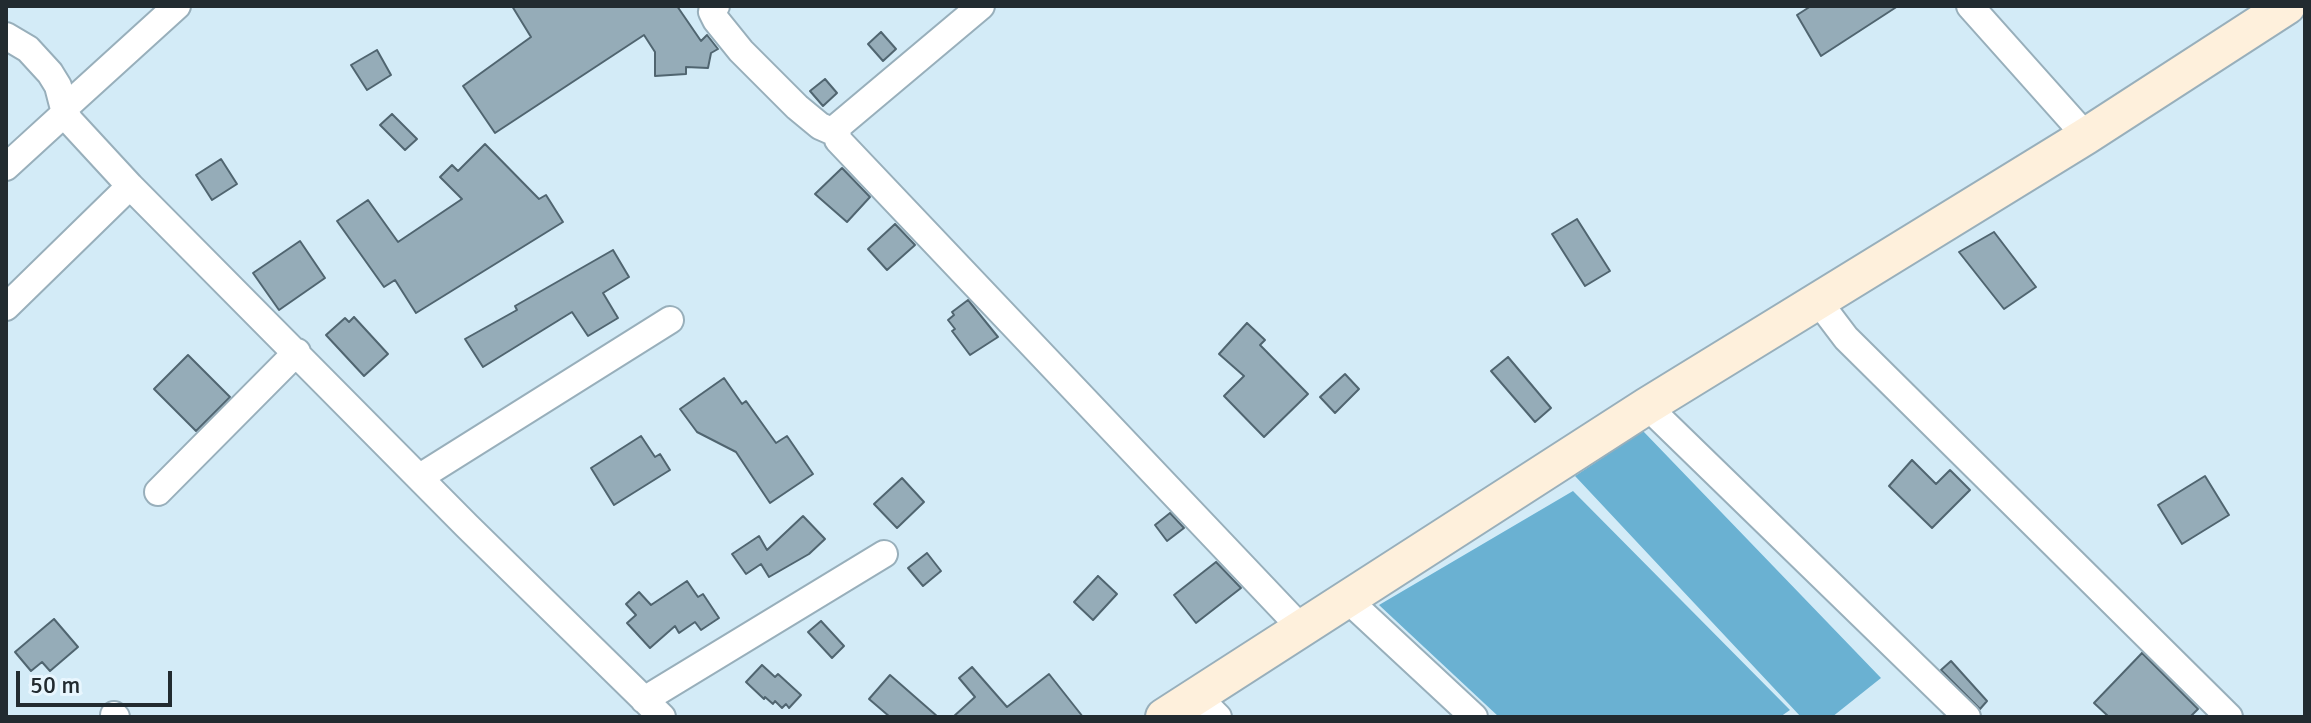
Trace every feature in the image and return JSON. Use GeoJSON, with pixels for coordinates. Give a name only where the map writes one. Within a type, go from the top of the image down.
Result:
{"type":"FeatureCollection","features":[{"type":"Feature","properties":{"kind":"main road"},"geometry":{"type":"LineString","coordinates":[[1164,717],[1208,707],[1302,629],[1347,599],[1647,406],[2086,136],[2287,6]]}},
{"type":"Feature","properties":{"kind":"street"},"geometry":{"type":"LineString","coordinates":[[6,167],[65,113],[68,105],[177,6]]}},
{"type":"Feature","properties":{"kind":"street"},"geometry":{"type":"LineString","coordinates":[[716,6],[712,12],[716,20],[741,51],[797,107],[820,126],[836,133]]}},
{"type":"Feature","properties":{"kind":"street"},"geometry":{"type":"LineString","coordinates":[[981,6],[837,127],[838,140],[1302,629]]}},
{"type":"Feature","properties":{"kind":"street"},"geometry":{"type":"LineString","coordinates":[[1970,6],[2086,136]]}},
{"type":"Feature","properties":{"kind":"street"},"geometry":{"type":"LineString","coordinates":[[6,36],[28,49],[50,73],[58,86],[65,113],[130,186],[653,708],[884,554]]}},
{"type":"Feature","properties":{"kind":"street"},"geometry":{"type":"LineString","coordinates":[[6,307],[130,186]]}},
{"type":"Feature","properties":{"kind":"street"},"geometry":{"type":"LineString","coordinates":[[1818,301],[1846,338],[2229,717]]}},
{"type":"Feature","properties":{"kind":"street"},"geometry":{"type":"LineString","coordinates":[[420,477],[670,320]]}},
{"type":"Feature","properties":{"kind":"street"},"geometry":{"type":"LineString","coordinates":[[158,492],[297,352]]}},
{"type":"Feature","properties":{"kind":"street"},"geometry":{"type":"LineString","coordinates":[[1647,406],[1967,717]]}},
{"type":"Feature","properties":{"kind":"street"},"geometry":{"type":"LineString","coordinates":[[1347,599],[1474,717]]}},
{"type":"Feature","properties":{"kind":"shaded area"},"geometry":{"type":"Polygon","coordinates":[[[1643,431],[1881,678],[1832,717],[1801,717],[1575,476],[1643,431]]]}},
{"type":"Feature","properties":{"kind":"shaded area"},"geometry":{"type":"Polygon","coordinates":[[[1573,491],[1790,710],[1780,717],[1499,717],[1379,605],[1573,491]]]}},
{"type":"Feature","properties":{"kind":"building"},"geometry":{"type":"Polygon","coordinates":[[[512,6],[677,6],[701,41],[707,35],[718,49],[711,53],[708,68],[686,67],[686,74],[655,76],[655,52],[644,35],[495,133],[463,86],[531,37],[512,6]]]}},
{"type":"Feature","properties":{"kind":"building"},"geometry":{"type":"Polygon","coordinates":[[[1811,6],[1898,6],[1821,56],[1797,15],[1811,6]]]}},
{"type":"Feature","properties":{"kind":"building"},"geometry":{"type":"Polygon","coordinates":[[[881,32],[896,49],[883,61],[868,44],[881,32]]]}},
{"type":"Feature","properties":{"kind":"building"},"geometry":{"type":"Polygon","coordinates":[[[377,50],[391,75],[367,90],[351,65],[377,50]]]}},
{"type":"Feature","properties":{"kind":"building"},"geometry":{"type":"Polygon","coordinates":[[[825,79],[837,93],[823,106],[810,91],[825,79]]]}},
{"type":"Feature","properties":{"kind":"building"},"geometry":{"type":"Polygon","coordinates":[[[392,114],[417,139],[405,150],[380,125],[392,114]]]}},
{"type":"Feature","properties":{"kind":"building"},"geometry":{"type":"Polygon","coordinates":[[[485,144],[539,199],[546,195],[563,222],[416,313],[395,280],[384,287],[337,221],[368,200],[398,242],[462,199],[440,177],[452,165],[458,171],[485,144]]]}},
{"type":"Feature","properties":{"kind":"building"},"geometry":{"type":"Polygon","coordinates":[[[221,159],[237,184],[212,200],[196,175],[221,159]]]}},
{"type":"Feature","properties":{"kind":"building"},"geometry":{"type":"Polygon","coordinates":[[[842,168],[870,197],[847,222],[815,194],[842,168]]]}},
{"type":"Feature","properties":{"kind":"building"},"geometry":{"type":"Polygon","coordinates":[[[1577,219],[1610,271],[1585,286],[1552,234],[1577,219]]]}},
{"type":"Feature","properties":{"kind":"building"},"geometry":{"type":"Polygon","coordinates":[[[895,224],[915,245],[887,270],[868,249],[895,224]]]}},
{"type":"Feature","properties":{"kind":"building"},"geometry":{"type":"Polygon","coordinates":[[[1994,232],[2036,287],[2004,309],[1959,252],[1994,232]]]}},
{"type":"Feature","properties":{"kind":"building"},"geometry":{"type":"Polygon","coordinates":[[[300,241],[325,278],[279,310],[253,273],[300,241]]]}},
{"type":"Feature","properties":{"kind":"building"},"geometry":{"type":"Polygon","coordinates":[[[613,250],[629,277],[603,293],[618,318],[588,336],[572,312],[483,367],[465,339],[517,310],[515,306],[613,250]]]}},
{"type":"Feature","properties":{"kind":"building"},"geometry":{"type":"Polygon","coordinates":[[[968,300],[998,337],[970,355],[952,331],[955,329],[948,320],[954,315],[952,312],[968,300]]]}},
{"type":"Feature","properties":{"kind":"building"},"geometry":{"type":"Polygon","coordinates":[[[354,317],[388,354],[364,376],[326,335],[345,318],[349,322],[354,317]]]}},
{"type":"Feature","properties":{"kind":"building"},"geometry":{"type":"Polygon","coordinates":[[[1247,323],[1265,340],[1260,345],[1308,394],[1264,437],[1224,396],[1244,376],[1219,354],[1247,323]]]}},
{"type":"Feature","properties":{"kind":"building"},"geometry":{"type":"Polygon","coordinates":[[[188,355],[230,397],[196,431],[154,389],[188,355]]]}},
{"type":"Feature","properties":{"kind":"building"},"geometry":{"type":"Polygon","coordinates":[[[1508,357],[1551,408],[1535,422],[1491,371],[1508,357]]]}},
{"type":"Feature","properties":{"kind":"building"},"geometry":{"type":"Polygon","coordinates":[[[1345,374],[1359,389],[1335,413],[1320,397],[1345,374]]]}},
{"type":"Feature","properties":{"kind":"building"},"geometry":{"type":"Polygon","coordinates":[[[724,378],[742,404],[746,401],[776,443],[787,436],[813,474],[770,503],[736,452],[697,432],[680,409],[724,378]]]}},
{"type":"Feature","properties":{"kind":"building"},"geometry":{"type":"Polygon","coordinates":[[[641,436],[655,457],[660,454],[670,470],[614,505],[591,468],[641,436]]]}},
{"type":"Feature","properties":{"kind":"building"},"geometry":{"type":"Polygon","coordinates":[[[1912,460],[1936,484],[1950,470],[1970,490],[1932,528],[1889,486],[1912,460]]]}},
{"type":"Feature","properties":{"kind":"building"},"geometry":{"type":"Polygon","coordinates":[[[2205,476],[2229,515],[2182,544],[2158,505],[2205,476]]]}},
{"type":"Feature","properties":{"kind":"building"},"geometry":{"type":"Polygon","coordinates":[[[902,478],[924,502],[897,528],[874,504],[902,478]]]}},
{"type":"Feature","properties":{"kind":"building"},"geometry":{"type":"Polygon","coordinates":[[[1170,513],[1184,528],[1167,541],[1155,525],[1170,513]]]}},
{"type":"Feature","properties":{"kind":"building"},"geometry":{"type":"Polygon","coordinates":[[[803,516],[825,539],[809,554],[769,577],[761,564],[746,574],[732,554],[759,536],[767,550],[803,516]]]}},
{"type":"Feature","properties":{"kind":"building"},"geometry":{"type":"Polygon","coordinates":[[[927,553],[941,571],[923,586],[908,568],[927,553]]]}},
{"type":"Feature","properties":{"kind":"building"},"geometry":{"type":"Polygon","coordinates":[[[1216,562],[1241,588],[1196,623],[1174,595],[1216,562]]]}},
{"type":"Feature","properties":{"kind":"building"},"geometry":{"type":"Polygon","coordinates":[[[1098,576],[1117,594],[1093,620],[1074,602],[1098,576]]]}},
{"type":"Feature","properties":{"kind":"building"},"geometry":{"type":"Polygon","coordinates":[[[687,581],[698,597],[703,594],[719,618],[701,630],[695,622],[679,633],[675,626],[650,648],[627,623],[636,615],[626,604],[639,592],[651,605],[687,581]]]}},
{"type":"Feature","properties":{"kind":"building"},"geometry":{"type":"Polygon","coordinates":[[[54,619],[78,647],[50,671],[42,662],[31,671],[15,652],[54,619]]]}},
{"type":"Feature","properties":{"kind":"building"},"geometry":{"type":"Polygon","coordinates":[[[821,621],[844,646],[832,658],[808,632],[821,621]]]}},
{"type":"Feature","properties":{"kind":"building"},"geometry":{"type":"Polygon","coordinates":[[[2142,653],[2198,709],[2190,717],[2109,717],[2094,703],[2142,653]]]}},
{"type":"Feature","properties":{"kind":"building"},"geometry":{"type":"Polygon","coordinates":[[[1951,661],[1987,701],[1980,709],[1941,670],[1951,661]]]}},
{"type":"Feature","properties":{"kind":"building"},"geometry":{"type":"Polygon","coordinates":[[[762,665],[775,677],[778,674],[801,695],[789,708],[786,704],[782,708],[775,701],[773,704],[764,699],[746,682],[762,665]]]}},
{"type":"Feature","properties":{"kind":"building"},"geometry":{"type":"Polygon","coordinates":[[[972,667],[1007,707],[1049,674],[1083,717],[953,717],[975,697],[959,678],[972,667]]]}},
{"type":"Feature","properties":{"kind":"building"},"geometry":{"type":"Polygon","coordinates":[[[890,675],[938,717],[890,717],[869,699],[890,675]]]}}]}
